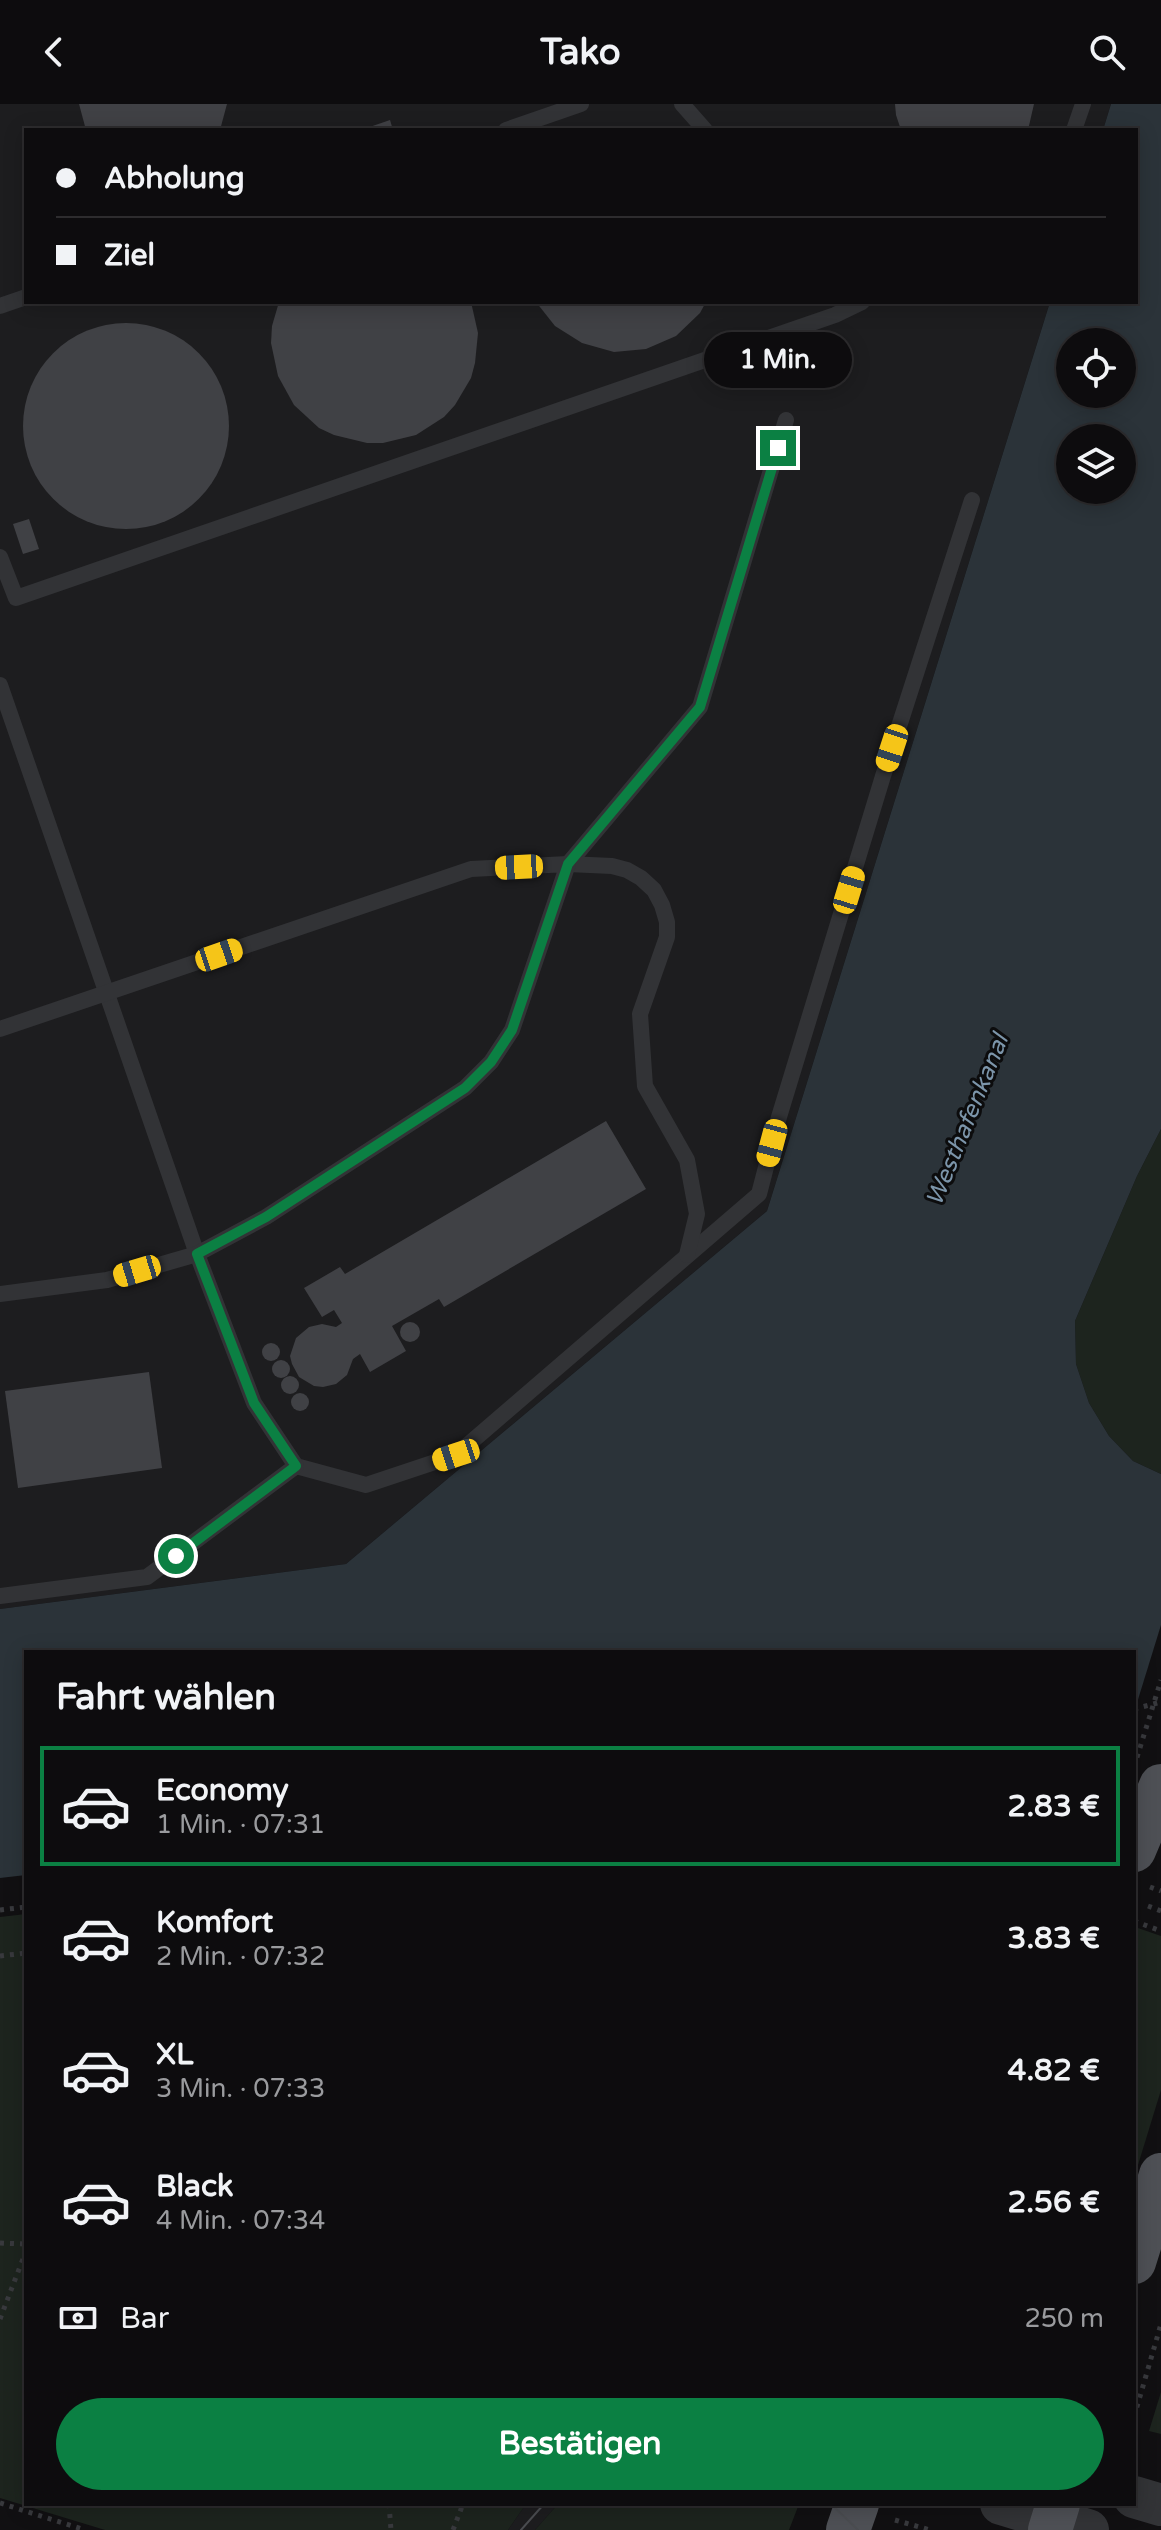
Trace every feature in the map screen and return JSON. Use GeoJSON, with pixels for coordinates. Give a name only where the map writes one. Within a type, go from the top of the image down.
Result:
{"type":"FeatureCollection","features":[{"type":"Feature","properties":{"kind":"main road"},"geometry":{"type":"LineString","coordinates":[[1136,1845],[1161,1786]]}},
{"type":"Feature","properties":{"kind":"main road"},"geometry":{"type":"LineString","coordinates":[[1136,2256],[1161,2175]]}},
{"type":"Feature","properties":{"kind":"street"},"geometry":{"type":"LineString","coordinates":[[1136,2498],[1161,2505]]}},
{"type":"Feature","properties":{"kind":"street"},"geometry":{"type":"LineString","coordinates":[[1008,2506],[1062,2521]]}},
{"type":"Feature","properties":{"kind":"lane"},"geometry":{"type":"LineString","coordinates":[[512,128],[581,104]]}},
{"type":"Feature","properties":{"kind":"lane"},"geometry":{"type":"LineString","coordinates":[[682,104],[703,128]]}},
{"type":"Feature","properties":{"kind":"lane"},"geometry":{"type":"LineString","coordinates":[[1075,128],[1083,104]]}},
{"type":"Feature","properties":{"kind":"lane"},"geometry":{"type":"LineString","coordinates":[[0,306],[24,298]]}},
{"type":"Feature","properties":{"kind":"lane"},"geometry":{"type":"LineString","coordinates":[[0,557],[16,598],[835,315],[858,304]]}},
{"type":"Feature","properties":{"kind":"lane"},"geometry":{"type":"LineString","coordinates":[[0,1294],[107,1280],[197,1254],[266,1217],[465,1088],[491,1062],[512,1030],[568,864],[700,707],[786,420]]}},
{"type":"Feature","properties":{"kind":"lane"},"geometry":{"type":"LineString","coordinates":[[0,685],[197,1254],[254,1403],[296,1466],[366,1485],[456,1455],[759,1194],[779,1117],[879,790],[972,500]]}},
{"type":"Feature","properties":{"kind":"lane"},"geometry":{"type":"LineString","coordinates":[[0,1029],[471,869],[568,864],[612,866],[627,870],[647,884],[662,905],[667,922],[667,937],[640,1014],[645,1086],[687,1160],[697,1214],[687,1255]]}},
{"type":"Feature","properties":{"kind":"lane"},"geometry":{"type":"LineString","coordinates":[[0,1596],[147,1577],[296,1466]]}},
{"type":"Feature","properties":{"kind":"path"},"geometry":{"type":"LineString","coordinates":[[1136,1761],[1161,1680]]}},
{"type":"Feature","properties":{"kind":"path"},"geometry":{"type":"LineString","coordinates":[[1136,1708],[1161,1702]]}},
{"type":"Feature","properties":{"kind":"path"},"geometry":{"type":"LineString","coordinates":[[1148,1906],[1161,1911]]}},
{"type":"Feature","properties":{"kind":"path"},"geometry":{"type":"LineString","coordinates":[[0,1910],[24,1907]]}},
{"type":"Feature","properties":{"kind":"path"},"geometry":{"type":"LineString","coordinates":[[1136,1922],[1161,1931]]}},
{"type":"Feature","properties":{"kind":"path"},"geometry":{"type":"LineString","coordinates":[[0,1956],[24,1953]]}},
{"type":"Feature","properties":{"kind":"path"},"geometry":{"type":"LineString","coordinates":[[0,2243],[24,2244]]}},
{"type":"Feature","properties":{"kind":"path"},"geometry":{"type":"LineString","coordinates":[[0,2319],[24,2256]]}},
{"type":"Feature","properties":{"kind":"path"},"geometry":{"type":"LineString","coordinates":[[1136,2410],[1161,2324]]}},
{"type":"Feature","properties":{"kind":"path"},"geometry":{"type":"LineString","coordinates":[[0,2503],[85,2530]]}},
{"type":"Feature","properties":{"kind":"path"},"geometry":{"type":"LineString","coordinates":[[389,2506],[391,2530]]}},
{"type":"Feature","properties":{"kind":"path"},"geometry":{"type":"LineString","coordinates":[[453,2530],[462,2506]]}},
{"type":"Feature","properties":{"kind":"path"},"geometry":{"type":"LineString","coordinates":[[863,2517],[930,2530]]}},
{"type":"Feature","properties":{"kind":"shaded area"},"geometry":{"type":"Polygon","coordinates":[[[0,104],[1111,104],[1104,128],[24,128],[24,304],[1049,304],[767,1211],[346,1564],[0,1609],[0,104]]]}},
{"type":"Feature","properties":{"kind":"shaded area"},"geometry":{"type":"Polygon","coordinates":[[[1161,1129],[1161,1474],[1133,1461],[1109,1436],[1089,1403],[1076,1364],[1075,1321],[1137,1176],[1161,1129]]]}},
{"type":"Feature","properties":{"kind":"shaded area"},"geometry":{"type":"Polygon","coordinates":[[[24,1914],[24,2505],[0,2498],[0,1917],[24,1914]]]}},
{"type":"Feature","properties":{"kind":"shaded area"},"geometry":{"type":"Polygon","coordinates":[[[1138,1928],[1161,1936],[1161,2090],[1136,2171],[1138,1928]]]}},
{"type":"Feature","properties":{"kind":"shaded area"},"geometry":{"type":"Polygon","coordinates":[[[1161,2392],[1161,2434],[1149,2431],[1161,2392]]]}},
{"type":"Feature","properties":{"kind":"shaded area"},"geometry":{"type":"Polygon","coordinates":[[[26,2506],[525,2506],[508,2530],[105,2530],[26,2506]]]}},
{"type":"Feature","properties":{"kind":"shaded area"},"geometry":{"type":"Polygon","coordinates":[[[525,2506],[556,2506],[535,2530],[508,2530],[525,2506]]]}},
{"type":"Feature","properties":{"kind":"shaded area"},"geometry":{"type":"Polygon","coordinates":[[[556,2506],[798,2506],[789,2530],[535,2530],[556,2506]]]}},
{"type":"Feature","properties":{"kind":"water","name":"Westhafenkanal"},"geometry":{"type":"Polygon","coordinates":[[[1111,104],[1161,104],[1161,1129],[1137,1176],[1075,1321],[1076,1364],[1089,1403],[1109,1436],[1133,1461],[1161,1474],[1161,1694],[1136,1702],[1136,1650],[24,1650],[24,1875],[0,1878],[0,1609],[346,1564],[767,1211],[1049,304],[1138,304],[1138,128],[1104,128],[1111,104]]]}},
{"type":"Feature","properties":{"kind":"pier"},"geometry":{"type":"Polygon","coordinates":[[[1161,1625],[1161,1698],[1136,1706],[1161,1625]]]}},
{"type":"Feature","properties":{"kind":"building"},"geometry":{"type":"Polygon","coordinates":[[[79,104],[227,104],[221,128],[85,128],[79,104]]]}},
{"type":"Feature","properties":{"kind":"building"},"geometry":{"type":"Polygon","coordinates":[[[895,104],[1034,104],[1028,128],[900,128],[895,104]]]}},
{"type":"Feature","properties":{"kind":"building"},"geometry":{"type":"Polygon","coordinates":[[[390,120],[392,128],[367,128],[390,120]]]}},
{"type":"Feature","properties":{"kind":"building"},"geometry":{"type":"Polygon","coordinates":[[[278,304],[471,304],[478,333],[475,363],[471,378],[444,417],[416,435],[383,443],[367,443],[319,428],[294,405],[278,376],[271,343],[278,304]]]}},
{"type":"Feature","properties":{"kind":"building"},"geometry":{"type":"Polygon","coordinates":[[[538,304],[705,304],[676,336],[646,349],[614,352],[582,343],[555,326],[538,304]]]}},
{"type":"Feature","properties":{"kind":"building"},"geometry":{"type":"Polygon","coordinates":[[[126,323],[166,331],[199,353],[221,386],[229,426],[221,466],[199,499],[166,521],[126,529],[86,521],[53,499],[31,466],[23,426],[31,386],[53,353],[86,331],[126,323]]]}},
{"type":"Feature","properties":{"kind":"building"},"geometry":{"type":"Polygon","coordinates":[[[29,519],[39,549],[23,554],[13,524],[29,519]]]}},
{"type":"Feature","properties":{"kind":"building"},"geometry":{"type":"Polygon","coordinates":[[[606,1121],[646,1189],[444,1307],[439,1299],[392,1326],[406,1351],[370,1372],[360,1354],[353,1359],[347,1375],[336,1384],[314,1386],[299,1377],[290,1356],[296,1338],[309,1327],[322,1324],[336,1327],[342,1323],[334,1310],[322,1317],[304,1288],[340,1267],[345,1274],[606,1121]]]}},
{"type":"Feature","properties":{"kind":"building"},"geometry":{"type":"Polygon","coordinates":[[[410,1322],[417,1325],[420,1332],[417,1339],[410,1342],[403,1339],[400,1332],[403,1325],[410,1322]]]}},
{"type":"Feature","properties":{"kind":"building"},"geometry":{"type":"Polygon","coordinates":[[[271,1343],[280,1352],[271,1361],[262,1352],[271,1343]]]}},
{"type":"Feature","properties":{"kind":"building"},"geometry":{"type":"Polygon","coordinates":[[[281,1360],[290,1369],[281,1378],[272,1369],[281,1360]]]}},
{"type":"Feature","properties":{"kind":"building"},"geometry":{"type":"Polygon","coordinates":[[[149,1372],[162,1468],[18,1488],[5,1391],[149,1372]]]}},
{"type":"Feature","properties":{"kind":"building"},"geometry":{"type":"Polygon","coordinates":[[[290,1376],[299,1385],[290,1394],[281,1385],[290,1376]]]}},
{"type":"Feature","properties":{"kind":"building"},"geometry":{"type":"Polygon","coordinates":[[[300,1393],[309,1402],[300,1411],[291,1402],[300,1393]]]}},
{"type":"Feature","properties":{"kind":"tram line"},"geometry":{"type":"LineString","coordinates":[[521,2530],[542,2506]]}},
{"type":"Feature","properties":{"kind":"tram line"},"geometry":{"type":"LineString","coordinates":[[833,2506],[858,2530]]}},
{"type":"Feature","properties":{"kind":"route"},"geometry":{"type":"LineString","coordinates":[[176,1556],[296,1466],[254,1403],[197,1254],[266,1217],[465,1088],[491,1062],[512,1030],[568,864],[700,707],[778,448]]}}]}
